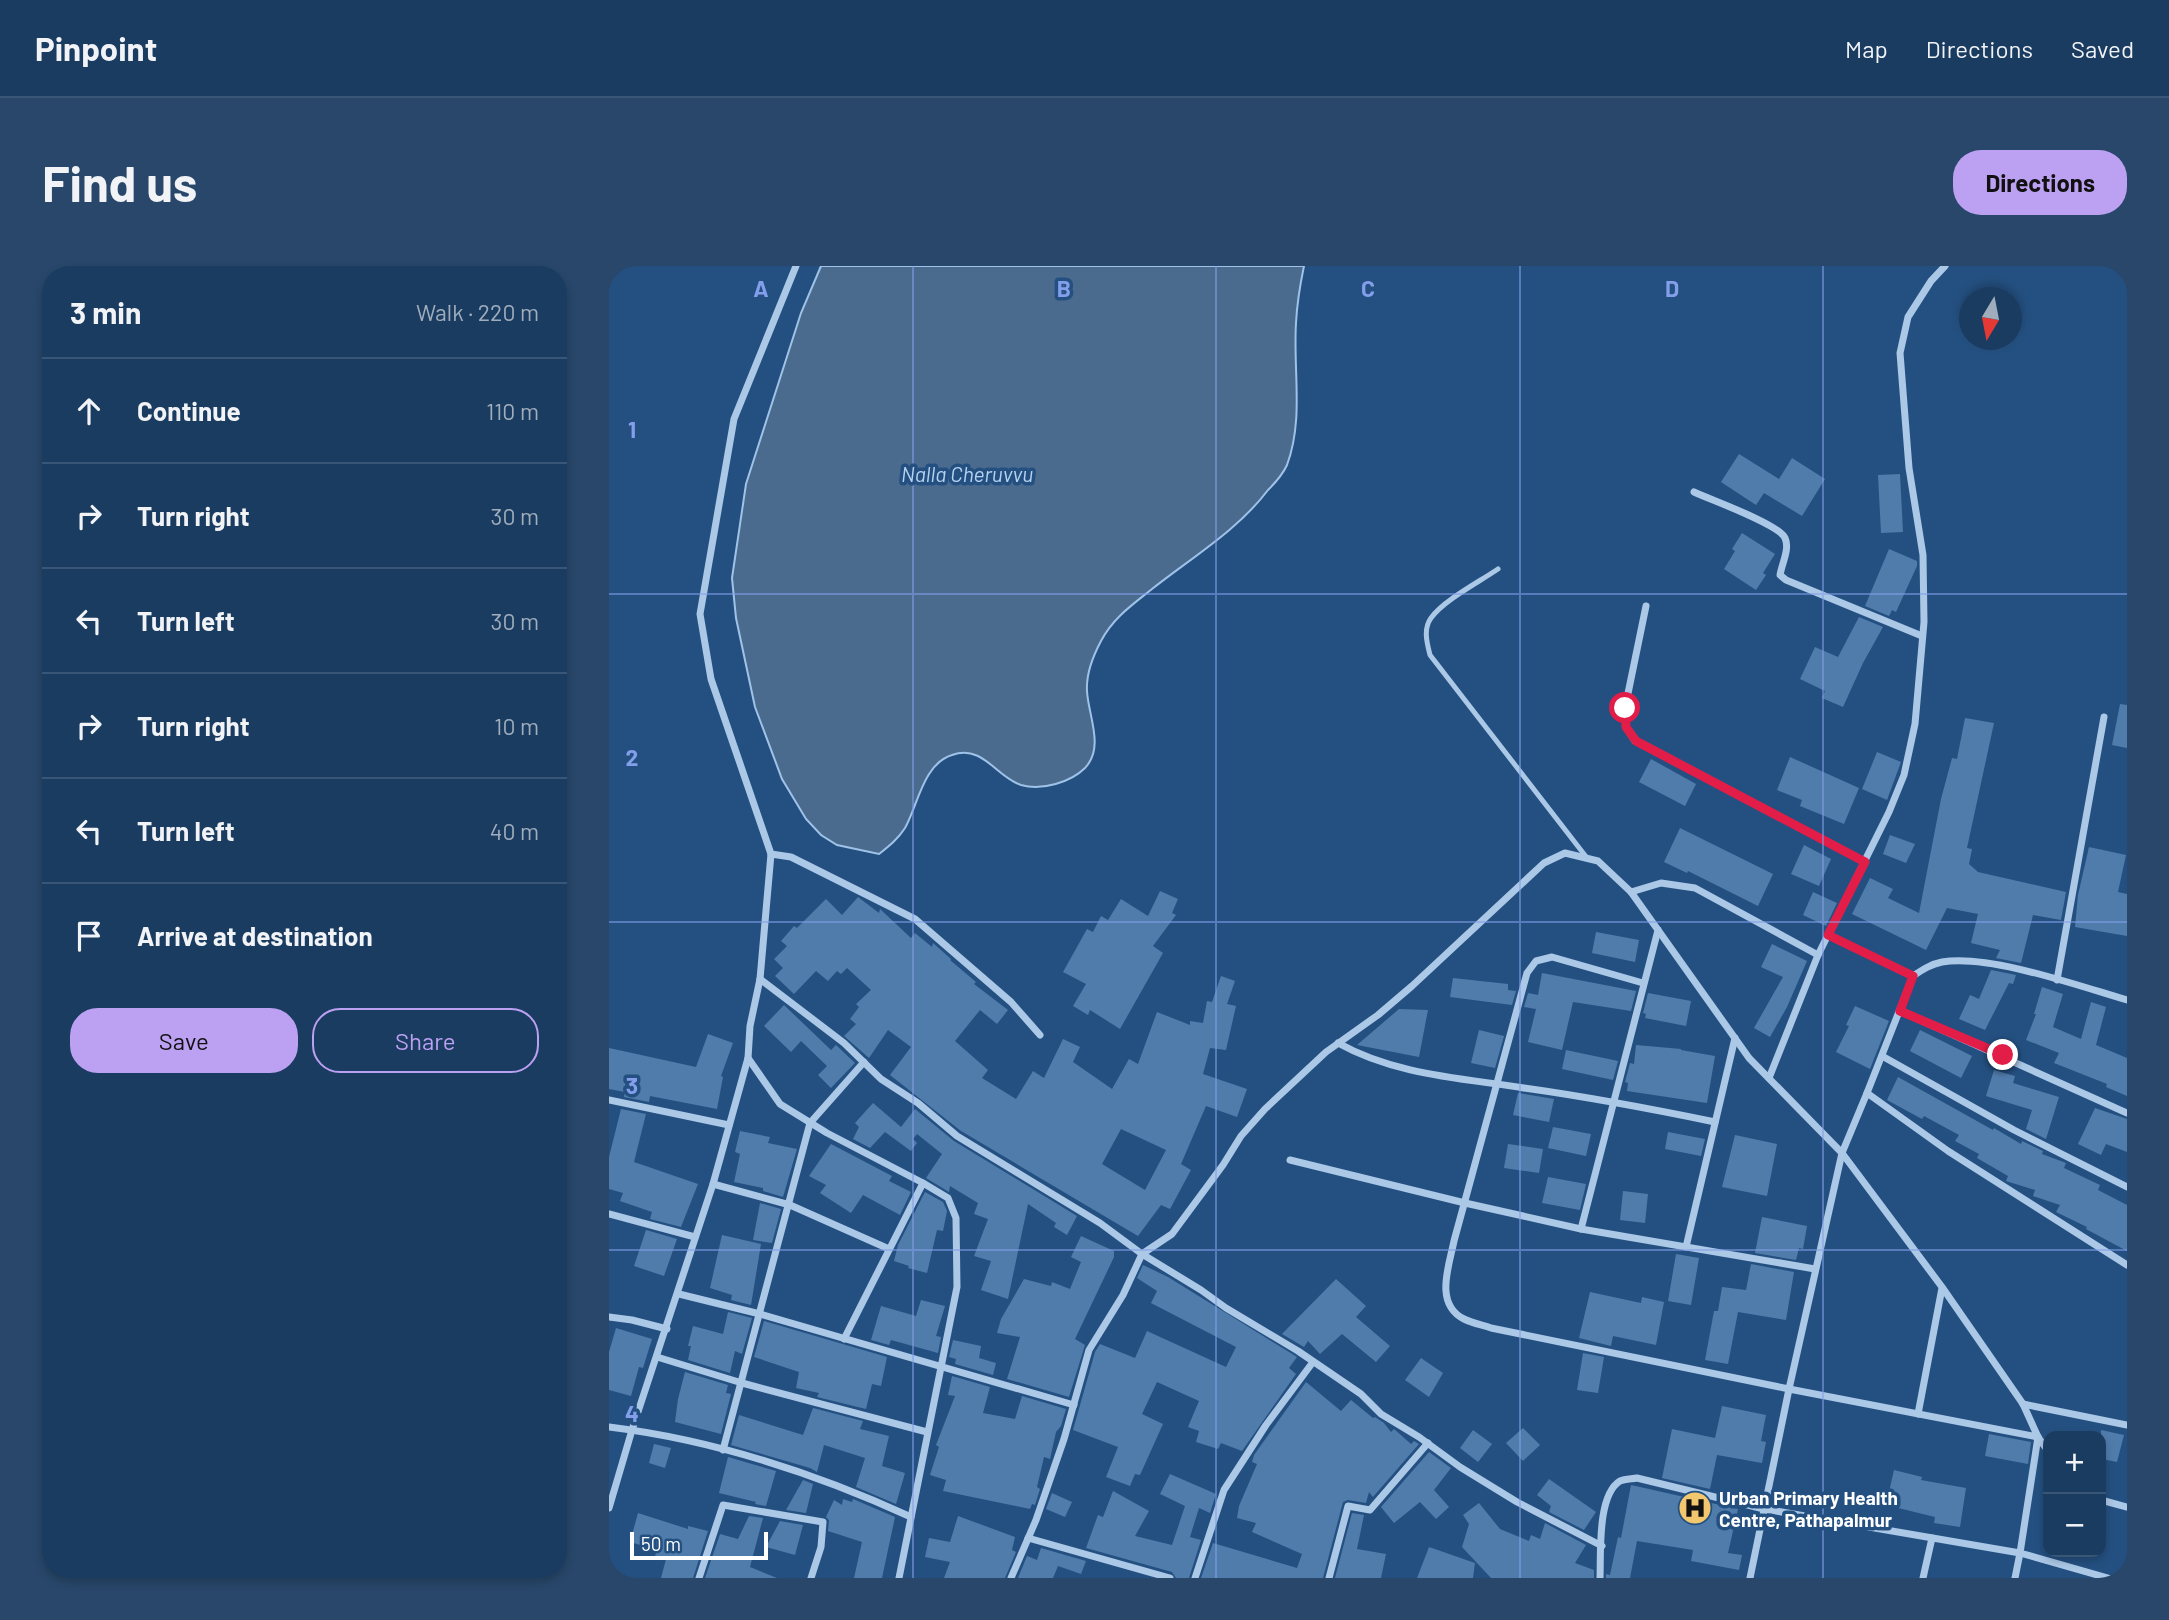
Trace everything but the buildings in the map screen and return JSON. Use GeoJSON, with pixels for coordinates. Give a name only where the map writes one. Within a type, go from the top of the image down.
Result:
{"type":"FeatureCollection","features":[{"type":"Feature","properties":{"kind":"street"},"geometry":{"type":"LineString","coordinates":[[609,1508],[713,1184],[748,1058],[750,1026],[760,979],[771,853],[711,679],[700,614],[734,419],[796,266]]}},
{"type":"Feature","properties":{"kind":"street"},"geometry":{"type":"LineString","coordinates":[[1769,1078],[1818,956],[1889,812],[1904,775],[1915,724],[1922,636],[1923,555],[1909,468],[1900,353],[1908,317],[1931,281],[1945,266]]}},
{"type":"Feature","properties":{"kind":"street"},"geometry":{"type":"LineString","coordinates":[[1694,492],[1774,527],[1785,537],[1787,549],[1780,575],[1786,580],[1922,636]]}},
{"type":"Feature","properties":{"kind":"street"},"geometry":{"type":"LineString","coordinates":[[1646,606],[1625,708],[1626,727],[1636,741],[1865,862]]}},
{"type":"Feature","properties":{"kind":"street"},"geometry":{"type":"LineString","coordinates":[[2057,980],[2104,717]]}},
{"type":"Feature","properties":{"kind":"street"},"geometry":{"type":"LineString","coordinates":[[771,853],[791,857],[915,919],[1011,1002],[1040,1035]]}},
{"type":"Feature","properties":{"kind":"street"},"geometry":{"type":"LineString","coordinates":[[1011,1578],[1064,1439],[1089,1350],[1123,1295],[1142,1254],[1172,1234],[1241,1136],[1265,1109],[1338,1042],[1378,1015],[1544,863],[1565,853],[1598,861],[1631,892],[1749,1058],[1842,1153],[1943,1287],[2023,1404],[2043,1444]]}},
{"type":"Feature","properties":{"kind":"street"},"geometry":{"type":"LineString","coordinates":[[1631,892],[1661,883],[1695,888],[1818,956]]}},
{"type":"Feature","properties":{"kind":"street"},"geometry":{"type":"LineString","coordinates":[[1581,1229],[1658,929]]}},
{"type":"Feature","properties":{"kind":"street"},"geometry":{"type":"LineString","coordinates":[[1828,935],[1913,976]]}},
{"type":"Feature","properties":{"kind":"street"},"geometry":{"type":"LineString","coordinates":[[1643,983],[1552,957],[1536,961],[1527,973],[1445,1286],[1449,1307],[1463,1319],[1491,1328],[1789,1390],[2038,1437]]}},
{"type":"Feature","properties":{"kind":"street"},"geometry":{"type":"LineString","coordinates":[[1750,1578],[1842,1153],[1913,976],[1942,962],[1982,961],[2127,1000]]}},
{"type":"Feature","properties":{"kind":"street"},"geometry":{"type":"LineString","coordinates":[[760,979],[844,1043],[881,1079],[918,1103],[957,1136],[1100,1223],[1142,1254],[1313,1362],[1361,1394],[1381,1414],[1460,1467],[1517,1502],[1602,1546]]}},
{"type":"Feature","properties":{"kind":"street"},"geometry":{"type":"LineString","coordinates":[[1900,1011],[2127,1113]]}},
{"type":"Feature","properties":{"kind":"street"},"geometry":{"type":"LineString","coordinates":[[1686,1247],[1735,1038]]}},
{"type":"Feature","properties":{"kind":"street"},"geometry":{"type":"LineString","coordinates":[[1338,1042],[1363,1057],[1449,1078],[1613,1101],[1715,1122]]}},
{"type":"Feature","properties":{"kind":"street"},"geometry":{"type":"LineString","coordinates":[[1882,1056],[2014,1130],[2127,1187]]}},
{"type":"Feature","properties":{"kind":"street"},"geometry":{"type":"LineString","coordinates":[[748,1058],[780,1104],[948,1198],[956,1218],[957,1287],[899,1578]]}},
{"type":"Feature","properties":{"kind":"street"},"geometry":{"type":"LineString","coordinates":[[723,1450],[810,1123],[864,1062]]}},
{"type":"Feature","properties":{"kind":"street"},"geometry":{"type":"LineString","coordinates":[[1867,1093],[2006,1189],[2127,1265]]}},
{"type":"Feature","properties":{"kind":"street"},"geometry":{"type":"LineString","coordinates":[[609,1100],[729,1125]]}},
{"type":"Feature","properties":{"kind":"street"},"geometry":{"type":"LineString","coordinates":[[1290,1160],[1581,1229],[1815,1269]]}},
{"type":"Feature","properties":{"kind":"street"},"geometry":{"type":"LineString","coordinates":[[844,1339],[923,1183]]}},
{"type":"Feature","properties":{"kind":"street"},"geometry":{"type":"LineString","coordinates":[[713,1184],[790,1205],[889,1249]]}},
{"type":"Feature","properties":{"kind":"street"},"geometry":{"type":"LineString","coordinates":[[609,1214],[695,1237]]}},
{"type":"Feature","properties":{"kind":"street"},"geometry":{"type":"LineString","coordinates":[[1918,1414],[1943,1287]]}},
{"type":"Feature","properties":{"kind":"street"},"geometry":{"type":"LineString","coordinates":[[678,1294],[759,1314],[1074,1405]]}},
{"type":"Feature","properties":{"kind":"street"},"geometry":{"type":"LineString","coordinates":[[609,1317],[667,1329]]}},
{"type":"Feature","properties":{"kind":"street"},"geometry":{"type":"LineString","coordinates":[[657,1357],[742,1383],[927,1432]]}},
{"type":"Feature","properties":{"kind":"street"},"geometry":{"type":"LineString","coordinates":[[1195,1578],[1224,1490],[1266,1425],[1313,1362]]}},
{"type":"Feature","properties":{"kind":"street"},"geometry":{"type":"LineString","coordinates":[[2023,1404],[2127,1425]]}},
{"type":"Feature","properties":{"kind":"street"},"geometry":{"type":"LineString","coordinates":[[609,1427],[723,1450],[788,1468],[844,1487],[911,1517]]}},
{"type":"Feature","properties":{"kind":"street"},"geometry":{"type":"LineString","coordinates":[[2015,1578],[2038,1437]]}},
{"type":"Feature","properties":{"kind":"street"},"geometry":{"type":"LineString","coordinates":[[1329,1578],[1348,1506],[1370,1510],[1427,1443]]}},
{"type":"Feature","properties":{"kind":"street"},"geometry":{"type":"LineString","coordinates":[[1600,1578],[1604,1511],[1610,1492],[1621,1481],[1637,1478],[1764,1509],[2020,1553],[2108,1578]]}},
{"type":"Feature","properties":{"kind":"street"},"geometry":{"type":"LineString","coordinates":[[2106,1501],[2127,1507]]}},
{"type":"Feature","properties":{"kind":"street"},"geometry":{"type":"LineString","coordinates":[[699,1578],[723,1505],[823,1522],[821,1547],[811,1578]]}},
{"type":"Feature","properties":{"kind":"street"},"geometry":{"type":"LineString","coordinates":[[1028,1538],[1170,1578]]}},
{"type":"Feature","properties":{"kind":"street"},"geometry":{"type":"LineString","coordinates":[[1923,1578],[1932,1538]]}},
{"type":"Feature","properties":{"kind":"lane"},"geometry":{"type":"LineString","coordinates":[[1498,569],[1430,619],[1426,637],[1430,655],[1587,858]]}},
{"type":"Feature","properties":{"kind":"water","name":"Nalla Cheruvvu"},"geometry":{"type":"Polygon","coordinates":[[[821,266],[1304,266],[1295,341],[1297,413],[1287,465],[1243,518],[1130,606],[1106,633],[1093,659],[1088,678],[1088,700],[1095,741],[1091,760],[1079,773],[1056,784],[1029,787],[1012,781],[972,754],[952,755],[934,767],[905,828],[879,854],[837,845],[821,835],[806,819],[782,779],[755,707],[736,618],[732,578],[746,484],[801,313],[821,266]]]}},
{"type":"Feature","properties":{"kind":"place","name":"Urban Primary Health Centre, Pathapalmur"},"geometry":{"type":"Point","coordinates":[1695,1508]}},
{"type":"Feature","properties":{"kind":"route"},"geometry":{"type":"LineString","coordinates":[[1625,708],[1626,727],[1636,741],[1865,862],[1828,935],[1913,976],[1900,1011],[2003,1055]]}}]}
